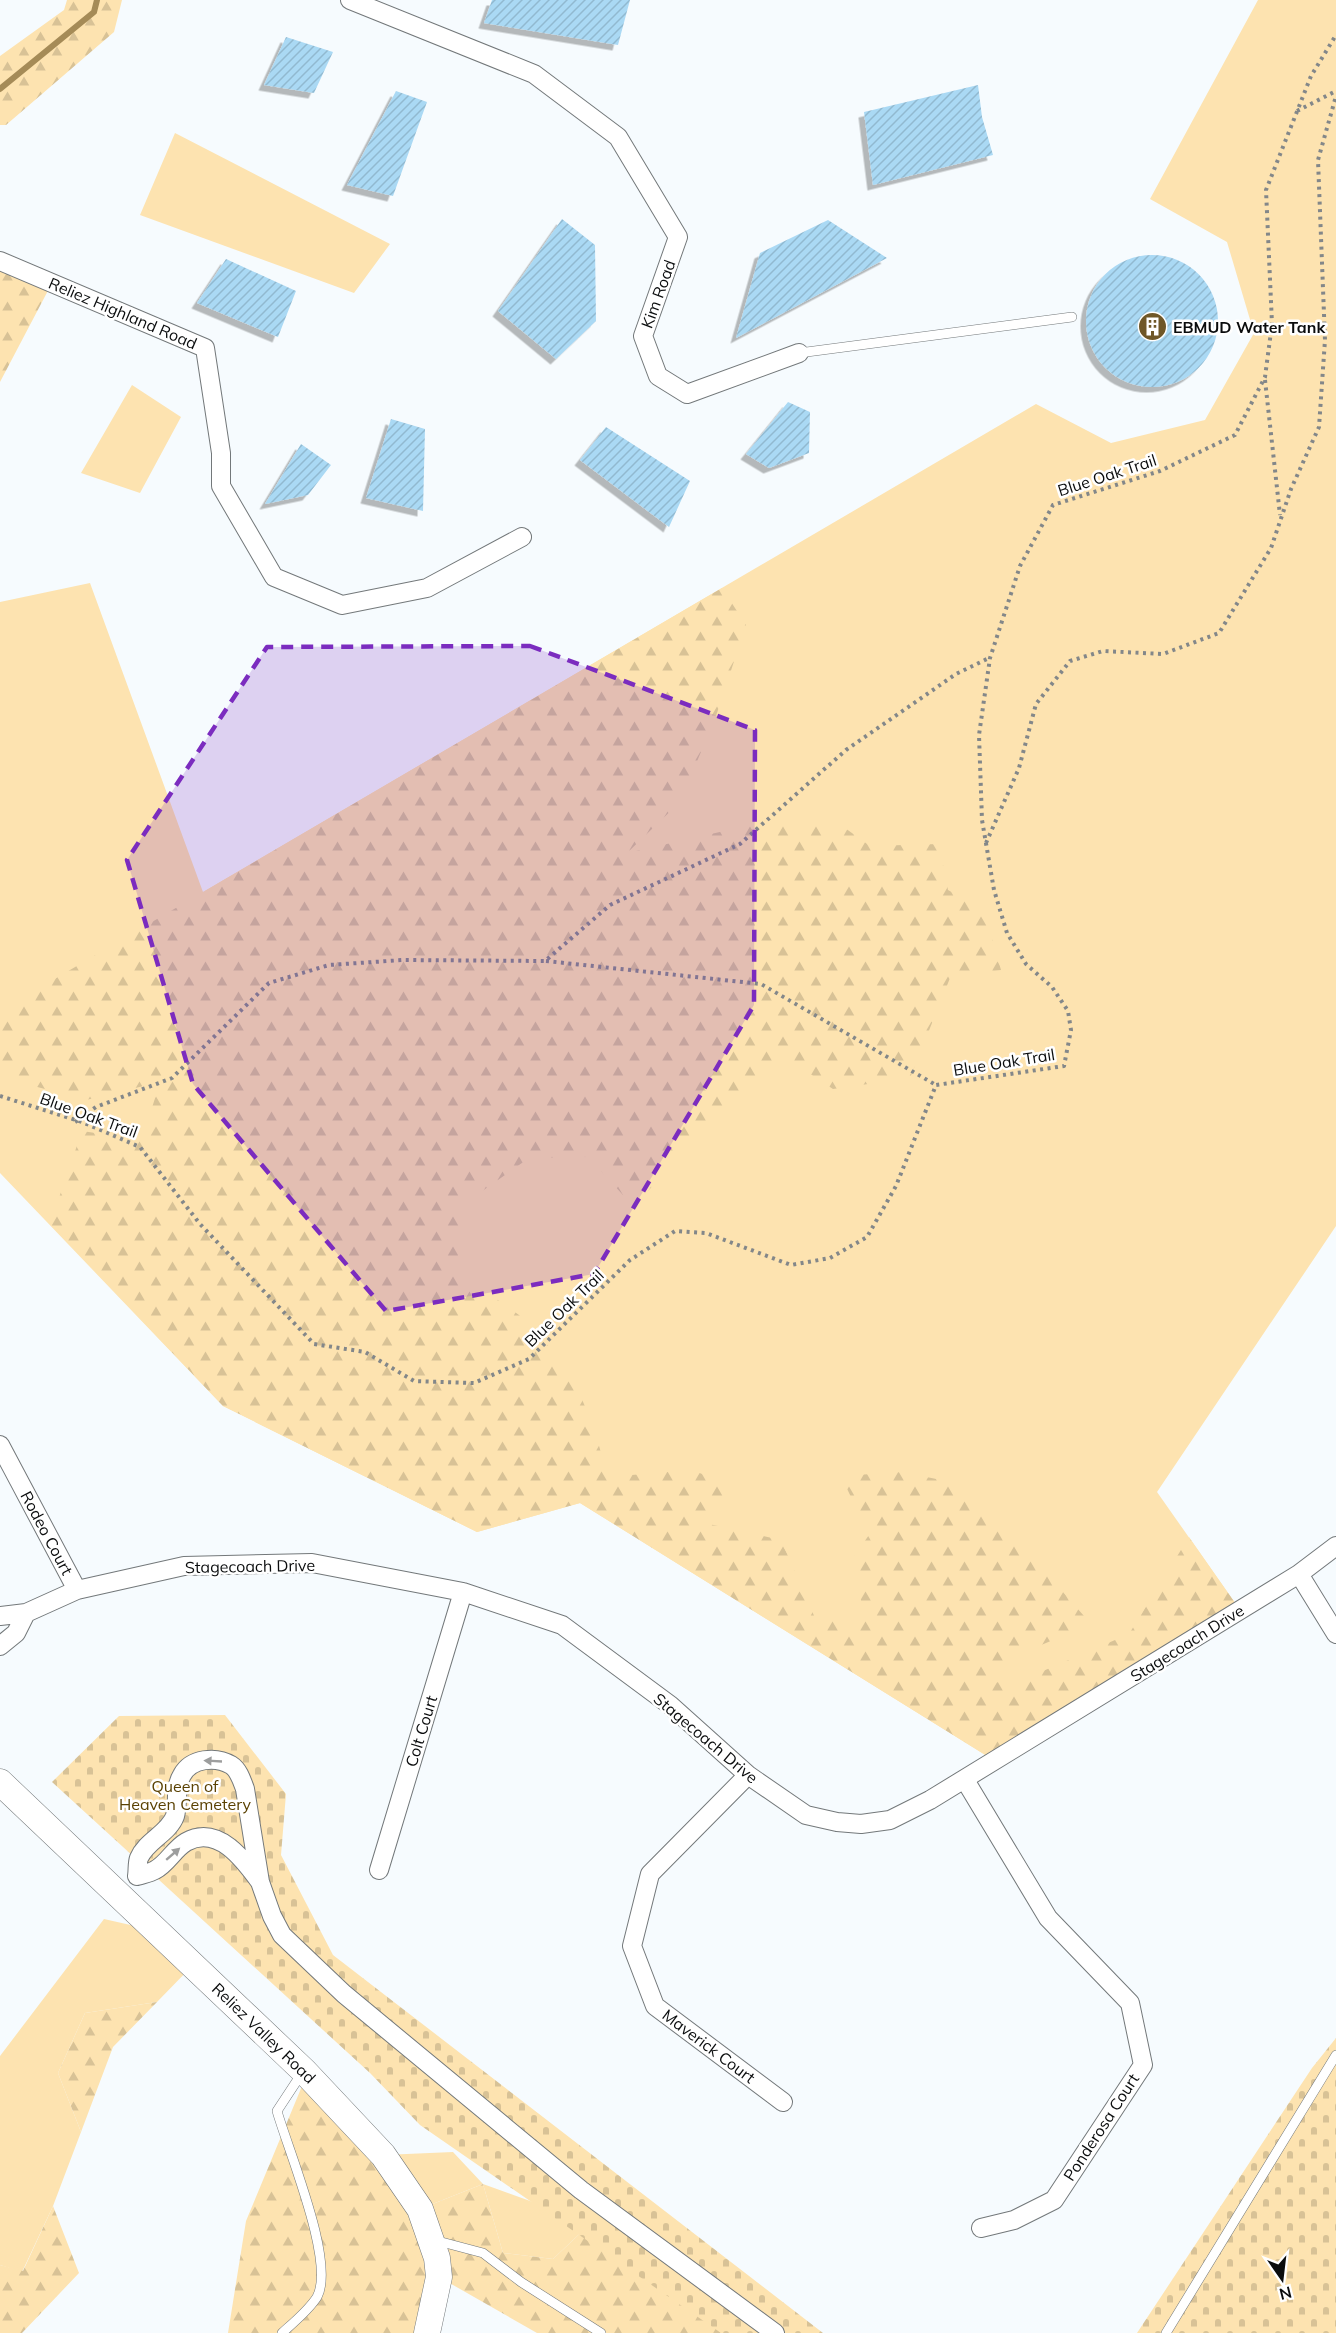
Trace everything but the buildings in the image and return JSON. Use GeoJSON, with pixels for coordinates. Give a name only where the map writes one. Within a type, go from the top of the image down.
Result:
{"type":"FeatureCollection","features":[{"type":"Feature","properties":{"kind":"main road","name":"Reliez Valley Road"},"geometry":{"type":"LineString","coordinates":[[0,1782],[129,1885],[383,2155],[420,2209],[437,2258],[439,2277],[427,2333]]}},
{"type":"Feature","properties":{"kind":"street","name":"Kim Road"},"geometry":{"type":"LineString","coordinates":[[350,0],[534,74],[618,137],[678,237],[643,336],[658,376],[687,393],[799,354]]}},
{"type":"Feature","properties":{"kind":"street","name":"Reliez Highland Road"},"geometry":{"type":"LineString","coordinates":[[0,261],[205,348],[221,453],[221,486],[274,577],[342,605],[427,588],[522,537]]}},
{"type":"Feature","properties":{"kind":"street","name":"Rodeo Court"},"geometry":{"type":"LineString","coordinates":[[0,1445],[76,1590]]}},
{"type":"Feature","properties":{"kind":"street","name":"Stagecoach Drive"},"geometry":{"type":"LineString","coordinates":[[0,1616],[26,1613],[76,1590],[184,1566],[312,1563],[463,1592],[562,1625],[670,1705],[748,1775],[806,1815],[837,1822],[861,1824],[890,1820],[965,1780],[1299,1574],[1336,1546]]}},
{"type":"Feature","properties":{"kind":"street"},"geometry":{"type":"LineString","coordinates":[[1299,1574],[1336,1634]]}},
{"type":"Feature","properties":{"kind":"street","name":"Colt Court"},"geometry":{"type":"LineString","coordinates":[[380,1870],[463,1592]]}},
{"type":"Feature","properties":{"kind":"street"},"geometry":{"type":"LineString","coordinates":[[0,1646],[16,1633],[26,1613]]}},
{"type":"Feature","properties":{"kind":"street"},"geometry":{"type":"LineString","coordinates":[[129,1885],[139,1857],[175,1816],[177,1787],[182,1773],[192,1764],[207,1760],[233,1766],[245,1789],[261,1882],[272,1916],[282,1935],[344,1994],[581,2190],[775,2333]]}},
{"type":"Feature","properties":{"kind":"street","name":"Maverick Court"},"geometry":{"type":"LineString","coordinates":[[748,1775],[650,1874],[632,1946],[655,2006],[783,2102]]}},
{"type":"Feature","properties":{"kind":"street","name":"Ponderosa Court"},"geometry":{"type":"LineString","coordinates":[[965,1780],[1048,1918],[1130,2003],[1143,2065],[1054,2200],[1014,2220],[981,2228]]}},
{"type":"Feature","properties":{"kind":"street"},"geometry":{"type":"LineString","coordinates":[[175,1816],[197,1838]]}},
{"type":"Feature","properties":{"kind":"street"},"geometry":{"type":"LineString","coordinates":[[129,1885],[155,1870],[186,1843],[197,1838],[217,1840],[233,1850],[261,1882]]}},
{"type":"Feature","properties":{"kind":"lane","name":"Kim Road"},"geometry":{"type":"LineString","coordinates":[[799,354],[1072,316]]}},
{"type":"Feature","properties":{"kind":"lane"},"geometry":{"type":"LineString","coordinates":[[1166,2333],[1336,2055]]}},
{"type":"Feature","properties":{"kind":"lane"},"geometry":{"type":"LineString","coordinates":[[282,2333],[317,2297],[323,2278],[307,2201],[277,2111],[304,2071]]}},
{"type":"Feature","properties":{"kind":"lane"},"geometry":{"type":"LineString","coordinates":[[431,2240],[483,2253],[521,2282],[601,2333]]}},
{"type":"Feature","properties":{"kind":"path","name":"Blue Oak Trail"},"geometry":{"type":"LineString","coordinates":[[0,1096],[74,1122],[82,1122],[140,1147],[200,1224],[314,1344],[365,1352],[414,1381],[474,1383],[529,1359],[630,1260],[675,1231],[706,1233],[791,1265],[830,1258],[867,1237],[896,1186],[936,1085],[1064,1066],[1071,1030],[1068,1011],[1052,987],[1026,964],[1007,933],[994,890],[982,820],[980,735],[990,657],[1020,566],[1053,505],[1160,471],[1235,435],[1265,377],[1272,324],[1266,190],[1311,76],[1336,35]]}},
{"type":"Feature","properties":{"kind":"path"},"geometry":{"type":"LineString","coordinates":[[1297,111],[1336,91]]}},
{"type":"Feature","properties":{"kind":"path"},"geometry":{"type":"LineString","coordinates":[[986,843],[1019,768],[1036,704],[1070,661],[1104,651],[1163,654],[1219,633],[1271,548],[1291,489],[1319,427],[1325,340],[1318,160],[1336,96]]}},
{"type":"Feature","properties":{"kind":"path"},"geometry":{"type":"LineString","coordinates":[[1265,377],[1280,519]]}},
{"type":"Feature","properties":{"kind":"path"},"geometry":{"type":"LineString","coordinates":[[545,961],[610,905],[740,844],[846,750],[956,674],[990,657]]}},
{"type":"Feature","properties":{"kind":"path"},"geometry":{"type":"LineString","coordinates":[[74,1122],[96,1107],[172,1078],[269,983],[329,965],[403,960],[545,961],[761,984],[936,1085]]}},
{"type":"Feature","properties":{"kind":"highlighted area"},"geometry":{"type":"Polygon","coordinates":[[[530,646],[755,730],[754,1005],[594,1274],[386,1311],[193,1084],[127,860],[267,647],[530,646]]]}},
{"type":"Feature","properties":{"kind":"green space"},"geometry":{"type":"Polygon","coordinates":[[[67,0],[122,0],[114,32],[6,125],[0,125],[0,56],[64,10],[67,0]]]}},
{"type":"Feature","properties":{"kind":"green space"},"geometry":{"type":"Polygon","coordinates":[[[1258,0],[1336,0],[1336,1226],[1157,1492],[1240,1610],[995,1761],[580,1503],[477,1532],[223,1406],[0,1173],[0,602],[90,583],[203,892],[1036,404],[1111,443],[1205,420],[1254,333],[1227,242],[1150,199],[1258,0]]]}},
{"type":"Feature","properties":{"kind":"green space"},"geometry":{"type":"Polygon","coordinates":[[[175,133],[390,244],[354,293],[140,215],[175,133]]]}},
{"type":"Feature","properties":{"kind":"green space"},"geometry":{"type":"Polygon","coordinates":[[[0,261],[52,283],[0,382],[0,261]]]}},
{"type":"Feature","properties":{"kind":"green space"},"geometry":{"type":"Polygon","coordinates":[[[132,385],[181,417],[140,493],[81,473],[132,385]]]}},
{"type":"Feature","properties":{"kind":"green space"},"geometry":{"type":"Polygon","coordinates":[[[722,588],[746,625],[716,716],[680,802],[627,853],[768,821],[838,823],[870,846],[939,844],[948,890],[984,910],[1001,970],[950,978],[910,1078],[833,1089],[783,1056],[737,1102],[693,1140],[634,1207],[588,1157],[529,1158],[461,1206],[457,1271],[519,1315],[568,1367],[593,1425],[608,1477],[691,1470],[742,1488],[709,1524],[781,1540],[815,1618],[867,1617],[848,1565],[869,1535],[841,1476],[902,1472],[951,1482],[992,1511],[1091,1624],[1027,1651],[978,1687],[1043,1671],[1129,1634],[1189,1537],[1240,1610],[995,1761],[580,1503],[477,1532],[223,1406],[50,1224],[82,1131],[142,1140],[160,1082],[86,1100],[0,1077],[0,1011],[722,588]]]}},
{"type":"Feature","properties":{"kind":"green space","name":"Queen of Heaven Cemetery"},"geometry":{"type":"Polygon","coordinates":[[[225,1715],[286,1794],[281,1855],[333,1955],[823,2333],[721,2333],[420,2125],[370,2073],[52,1782],[119,1716],[225,1715]]]}},
{"type":"Feature","properties":{"kind":"green space"},"geometry":{"type":"Polygon","coordinates":[[[104,1919],[157,1931],[193,1965],[157,2002],[85,2013],[58,2073],[81,2132],[53,2206],[22,2272],[0,2265],[0,2056],[104,1919]]]}},
{"type":"Feature","properties":{"kind":"green space"},"geometry":{"type":"Polygon","coordinates":[[[157,2002],[113,2047],[81,2132],[58,2073],[85,2013],[157,2002]]]}},
{"type":"Feature","properties":{"kind":"green space"},"geometry":{"type":"Polygon","coordinates":[[[1336,2038],[1336,2333],[1137,2333],[1312,2068],[1336,2038]]]}},
{"type":"Feature","properties":{"kind":"green space"},"geometry":{"type":"Polygon","coordinates":[[[307,2074],[420,2209],[483,2184],[503,2253],[553,2259],[591,2223],[730,2333],[537,2333],[439,2277],[427,2333],[228,2333],[246,2221],[307,2074]]]}},
{"type":"Feature","properties":{"kind":"green space"},"geometry":{"type":"Polygon","coordinates":[[[453,2152],[483,2184],[420,2209],[383,2155],[453,2152]]]}},
{"type":"Feature","properties":{"kind":"green space"},"geometry":{"type":"Polygon","coordinates":[[[483,2184],[591,2223],[553,2259],[503,2253],[483,2184]]]}},
{"type":"Feature","properties":{"kind":"green space"},"geometry":{"type":"Polygon","coordinates":[[[53,2206],[79,2273],[22,2333],[0,2333],[0,2265],[23,2271],[53,2206]]]}},
{"type":"Feature","properties":{"kind":"waterway"},"geometry":{"type":"LineString","coordinates":[[0,89],[94,12],[97,0]]}},
{"type":"Feature","properties":{"kind":"place","name":"EBMUD Water Tank"},"geometry":{"type":"Point","coordinates":[1152,327]}}]}
